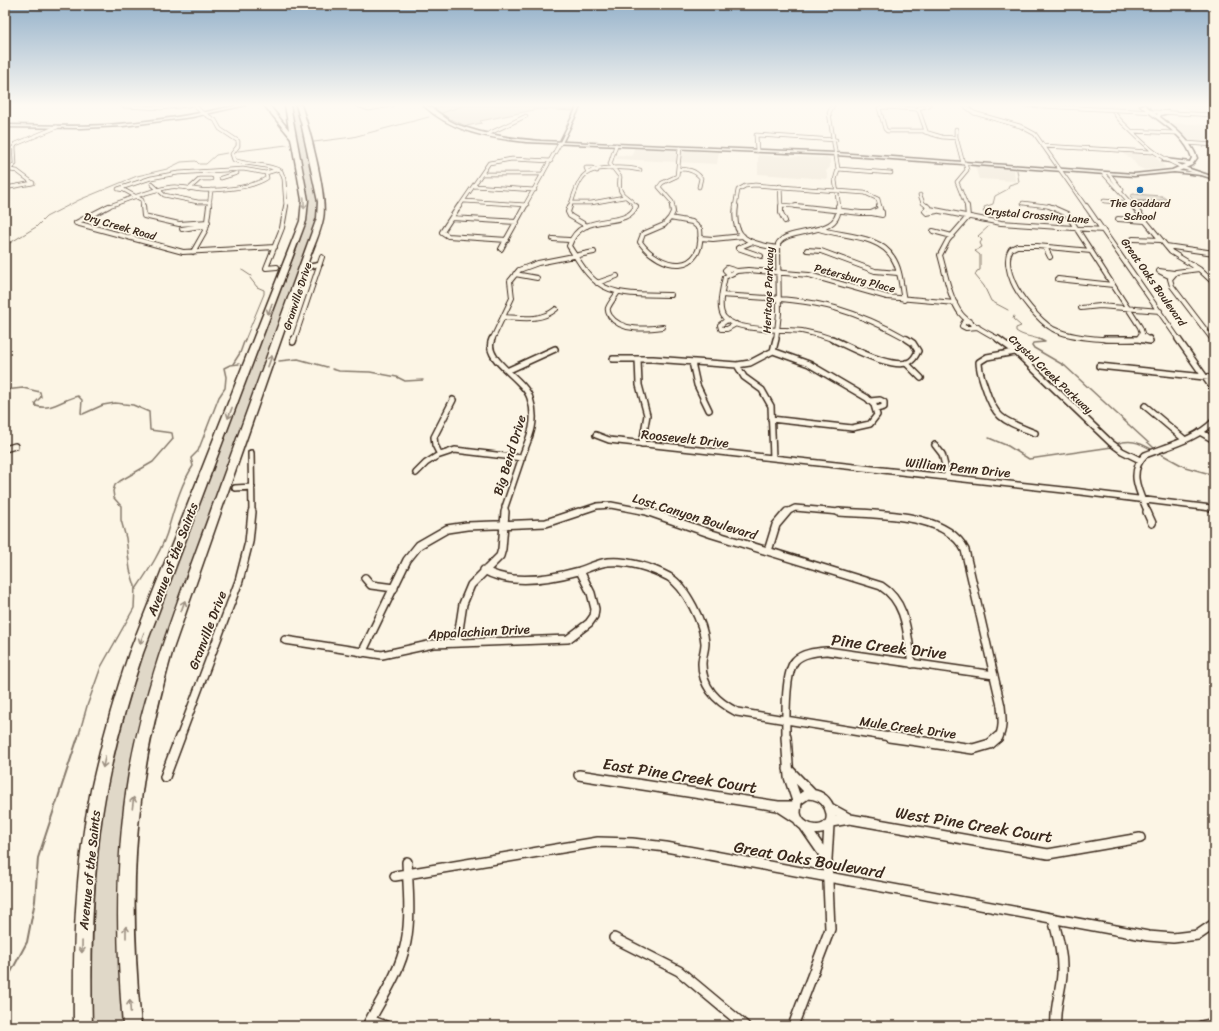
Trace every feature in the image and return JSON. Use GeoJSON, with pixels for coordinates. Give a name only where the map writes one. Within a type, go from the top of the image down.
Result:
{"type":"FeatureCollection","features":[{"type":"Feature","properties":{"kind":"highway","name":"Avenue of the Saints"},"geometry":{"type":"LineString","coordinates":[[83,1026],[82,947],[85,882],[92,821],[109,740],[125,682],[281,270],[289,260],[301,229],[305,207],[296,153]]}},
{"type":"Feature","properties":{"kind":"highway","name":"Avenue of the Saints"},"geometry":{"type":"LineString","coordinates":[[132,1026],[126,940],[126,895],[131,814],[137,770],[158,678],[318,225],[322,208],[311,153]]}},
{"type":"Feature","properties":{"kind":"highway"},"geometry":{"type":"LineString","coordinates":[[306,260],[310,264],[318,265]]}},
{"type":"Feature","properties":{"kind":"highway"},"geometry":{"type":"LineString","coordinates":[[302,272],[307,267],[318,265]]}},
{"type":"Feature","properties":{"kind":"highway"},"geometry":{"type":"LineString","coordinates":[[220,500],[234,488],[231,486],[229,477]]}},
{"type":"Feature","properties":{"kind":"main road"},"geometry":{"type":"LineString","coordinates":[[849,153],[1109,174],[1142,175],[1170,172],[1201,174]]}},
{"type":"Feature","properties":{"kind":"main road"},"geometry":{"type":"LineString","coordinates":[[1170,172],[1184,168],[1191,163],[1194,160],[1193,153]]}},
{"type":"Feature","properties":{"kind":"main road"},"geometry":{"type":"LineString","coordinates":[[1167,161],[1191,163]]}},
{"type":"Feature","properties":{"kind":"main road"},"geometry":{"type":"LineString","coordinates":[[1167,161],[1173,169],[1170,172]]}},
{"type":"Feature","properties":{"kind":"main road"},"geometry":{"type":"LineString","coordinates":[[1184,168],[1214,178]]}},
{"type":"Feature","properties":{"kind":"street"},"geometry":{"type":"LineString","coordinates":[[5,173],[15,164],[14,153]]}},
{"type":"Feature","properties":{"kind":"street"},"geometry":{"type":"LineString","coordinates":[[233,153],[234,160],[277,170],[284,175],[287,208],[284,224],[266,268],[281,270]]}},
{"type":"Feature","properties":{"kind":"street"},"geometry":{"type":"LineString","coordinates":[[502,249],[554,153]]}},
{"type":"Feature","properties":{"kind":"street"},"geometry":{"type":"LineString","coordinates":[[613,153],[610,164],[620,177],[618,188],[624,197],[634,203],[636,207],[635,211],[631,215],[587,226],[577,232],[569,240],[569,246],[574,256],[597,283],[618,292],[671,295]]}},
{"type":"Feature","properties":{"kind":"street"},"geometry":{"type":"LineString","coordinates":[[670,218],[686,221],[700,229],[700,238],[696,254],[694,258],[689,261],[672,264],[657,260],[652,257],[640,242],[641,237],[647,232],[664,225],[673,212],[674,205],[659,187],[662,183],[677,176],[680,153]]}},
{"type":"Feature","properties":{"kind":"street"},"geometry":{"type":"LineString","coordinates":[[836,153],[838,169],[835,180],[839,211]]}},
{"type":"Feature","properties":{"kind":"street"},"geometry":{"type":"LineString","coordinates":[[960,153],[963,163],[968,169],[957,182],[968,209],[968,217]]}},
{"type":"Feature","properties":{"kind":"street","name":"Great Oaks Boulevard"},"geometry":{"type":"LineString","coordinates":[[1048,153],[1104,230],[1214,390]]}},
{"type":"Feature","properties":{"kind":"street"},"geometry":{"type":"LineString","coordinates":[[1154,153],[1167,161],[1184,168]]}},
{"type":"Feature","properties":{"kind":"street"},"geometry":{"type":"LineString","coordinates":[[507,240],[444,235],[442,232],[489,163],[497,161],[550,161]]}},
{"type":"Feature","properties":{"kind":"street"},"geometry":{"type":"LineString","coordinates":[[587,226],[570,216],[568,212],[582,177],[588,173],[613,168],[634,168],[640,170]]}},
{"type":"Feature","properties":{"kind":"street"},"geometry":{"type":"LineString","coordinates":[[207,223],[179,224],[144,216],[142,200],[124,190],[118,189],[151,178],[174,174],[247,169],[266,173],[277,170]]}},
{"type":"Feature","properties":{"kind":"street"},"geometry":{"type":"LineString","coordinates":[[221,178],[247,169]]}},
{"type":"Feature","properties":{"kind":"street"},"geometry":{"type":"LineString","coordinates":[[678,169],[702,171],[698,174]]}},
{"type":"Feature","properties":{"kind":"street"},"geometry":{"type":"LineString","coordinates":[[838,169],[891,173]]}},
{"type":"Feature","properties":{"kind":"street"},"geometry":{"type":"LineString","coordinates":[[5,188],[33,183],[17,171],[10,170]]}},
{"type":"Feature","properties":{"kind":"street"},"geometry":{"type":"LineString","coordinates":[[692,171],[698,174],[701,178],[699,187]]}},
{"type":"Feature","properties":{"kind":"street","name":"Dry Creek Road"},"geometry":{"type":"LineString","coordinates":[[266,173],[267,178],[265,181],[240,186],[211,190],[171,187],[135,196],[76,223],[177,251],[193,252],[275,247]]}},
{"type":"Feature","properties":{"kind":"street"},"geometry":{"type":"LineString","coordinates":[[1103,173],[1166,246],[1178,256],[1199,269],[1214,283]]}},
{"type":"Feature","properties":{"kind":"street"},"geometry":{"type":"LineString","coordinates":[[482,174],[543,174]]}},
{"type":"Feature","properties":{"kind":"street"},"geometry":{"type":"LineString","coordinates":[[1109,174],[1129,198],[1130,203]]}},
{"type":"Feature","properties":{"kind":"street"},"geometry":{"type":"LineString","coordinates":[[191,180],[210,179]]}},
{"type":"Feature","properties":{"kind":"street","name":"Dry Creek Road"},"geometry":{"type":"LineString","coordinates":[[240,186],[239,184],[242,182],[257,179]]}},
{"type":"Feature","properties":{"kind":"street"},"geometry":{"type":"LineString","coordinates":[[188,189],[200,180]]}},
{"type":"Feature","properties":{"kind":"street"},"geometry":{"type":"LineString","coordinates":[[152,184],[164,195],[198,202],[210,202]]}},
{"type":"Feature","properties":{"kind":"street"},"geometry":{"type":"LineString","coordinates":[[1112,184],[1118,184]]}},
{"type":"Feature","properties":{"kind":"street"},"geometry":{"type":"LineString","coordinates":[[778,248],[766,247],[752,242],[737,231],[735,224],[738,190],[742,187],[750,185],[780,186],[867,193],[875,196],[879,200],[880,208],[878,210],[882,212],[882,215],[781,205]]}},
{"type":"Feature","properties":{"kind":"street"},"geometry":{"type":"LineString","coordinates":[[474,186],[535,190]]}},
{"type":"Feature","properties":{"kind":"street"},"geometry":{"type":"LineString","coordinates":[[780,186],[781,213],[785,221]]}},
{"type":"Feature","properties":{"kind":"street"},"geometry":{"type":"LineString","coordinates":[[193,252],[205,232],[211,190]]}},
{"type":"Feature","properties":{"kind":"street","name":"Crystal Crossing Lane"},"geometry":{"type":"LineString","coordinates":[[920,195],[923,203],[928,208],[925,211],[927,213],[937,211],[1001,223],[1104,230]]}},
{"type":"Feature","properties":{"kind":"street"},"geometry":{"type":"LineString","coordinates":[[571,203],[596,203],[624,197]]}},
{"type":"Feature","properties":{"kind":"street"},"geometry":{"type":"LineString","coordinates":[[464,201],[527,205]]}},
{"type":"Feature","properties":{"kind":"street"},"geometry":{"type":"LineString","coordinates":[[1104,201],[1153,204]]}},
{"type":"Feature","properties":{"kind":"street"},"geometry":{"type":"LineString","coordinates":[[1023,203],[1062,207],[1129,309],[1142,331],[1142,335]]}},
{"type":"Feature","properties":{"kind":"street","name":"Heritage Parkway"},"geometry":{"type":"LineString","coordinates":[[613,359],[638,359],[737,365],[750,363],[773,351],[778,329],[778,248],[780,240],[785,237],[825,227],[835,220],[839,211]]}},
{"type":"Feature","properties":{"kind":"street","name":"Crystal Creek Parkway"},"geometry":{"type":"LineString","coordinates":[[968,217],[941,250],[940,258],[955,303],[961,314],[1015,352],[1111,443],[1122,451],[1140,460]]}},
{"type":"Feature","properties":{"kind":"street"},"geometry":{"type":"LineString","coordinates":[[452,218],[517,222]]}},
{"type":"Feature","properties":{"kind":"street"},"geometry":{"type":"LineString","coordinates":[[1118,219],[1145,221]]}},
{"type":"Feature","properties":{"kind":"street"},"geometry":{"type":"LineString","coordinates":[[182,229],[207,223]]}},
{"type":"Feature","properties":{"kind":"street","name":"Petersburg Place"},"geometry":{"type":"LineString","coordinates":[[819,228],[831,233],[866,240],[883,248],[893,258],[904,300]]}},
{"type":"Feature","properties":{"kind":"street"},"geometry":{"type":"LineString","coordinates":[[933,231],[952,236]]}},
{"type":"Feature","properties":{"kind":"street"},"geometry":{"type":"LineString","coordinates":[[700,238],[714,239],[742,236]]}},
{"type":"Feature","properties":{"kind":"street"},"geometry":{"type":"LineString","coordinates":[[553,238],[569,240]]}},
{"type":"Feature","properties":{"kind":"street"},"geometry":{"type":"LineString","coordinates":[[1133,239],[1161,240]]}},
{"type":"Feature","properties":{"kind":"street"},"geometry":{"type":"LineString","coordinates":[[752,242],[738,248],[761,256]]}},
{"type":"Feature","properties":{"kind":"street"},"geometry":{"type":"LineString","coordinates":[[1166,246],[1214,253]]}},
{"type":"Feature","properties":{"kind":"street"},"geometry":{"type":"LineString","coordinates":[[1091,251],[1044,247],[1016,247],[1008,253],[1008,269],[1014,285],[1022,298],[1043,322],[1053,329],[1068,334],[1122,340],[1138,339],[1150,341],[1142,335]]}},
{"type":"Feature","properties":{"kind":"street"},"geometry":{"type":"LineString","coordinates":[[1044,247],[1050,257]]}},
{"type":"Feature","properties":{"kind":"street"},"geometry":{"type":"LineString","coordinates":[[807,250],[837,256],[875,271],[898,273]]}},
{"type":"Feature","properties":{"kind":"street"},"geometry":{"type":"LineString","coordinates":[[515,274],[526,266],[594,252]]}},
{"type":"Feature","properties":{"kind":"street","name":"Granville Drive"},"geometry":{"type":"LineString","coordinates":[[293,342],[318,265],[322,257]]}},
{"type":"Feature","properties":{"kind":"street"},"geometry":{"type":"LineString","coordinates":[[1199,269],[1180,271],[1173,275],[1170,282],[1214,341]]}},
{"type":"Feature","properties":{"kind":"street","name":"Petersburg Place"},"geometry":{"type":"LineString","coordinates":[[722,295],[725,277],[737,271],[819,277],[874,295],[904,300],[955,303]]}},
{"type":"Feature","properties":{"kind":"street"},"geometry":{"type":"LineString","coordinates":[[515,274],[537,278]]}},
{"type":"Feature","properties":{"kind":"street","name":"Big Bend Drive"},"geometry":{"type":"LineString","coordinates":[[456,643],[463,604],[471,585],[484,570],[500,556],[502,549],[505,507],[532,428],[534,415],[533,402],[527,390],[490,350],[490,344],[512,298],[510,284],[515,274]]}},
{"type":"Feature","properties":{"kind":"street"},"geometry":{"type":"LineString","coordinates":[[597,283],[617,276]]}},
{"type":"Feature","properties":{"kind":"street"},"geometry":{"type":"LineString","coordinates":[[1058,279],[1113,285]]}},
{"type":"Feature","properties":{"kind":"street"},"geometry":{"type":"LineString","coordinates":[[618,292],[608,308],[608,313],[614,321],[628,327],[651,329],[663,327]]}},
{"type":"Feature","properties":{"kind":"street"},"geometry":{"type":"LineString","coordinates":[[722,295],[814,304],[835,308],[862,318],[907,339],[913,343],[918,351],[917,357],[906,363],[893,363],[878,360],[846,344],[823,335],[736,324],[728,320],[721,311],[722,295]]}},
{"type":"Feature","properties":{"kind":"street"},"geometry":{"type":"LineString","coordinates":[[1081,308],[1095,306],[1160,311]]}},
{"type":"Feature","properties":{"kind":"street"},"geometry":{"type":"LineString","coordinates":[[503,316],[530,319],[542,318],[550,315],[556,309]]}},
{"type":"Feature","properties":{"kind":"street"},"geometry":{"type":"LineString","coordinates":[[728,320],[720,325],[721,329],[727,329],[736,324]]}},
{"type":"Feature","properties":{"kind":"street"},"geometry":{"type":"LineString","coordinates":[[969,321],[964,322],[962,326],[966,328],[978,327]]}},
{"type":"Feature","properties":{"kind":"street"},"geometry":{"type":"LineString","coordinates":[[1138,339],[1142,335]]}},
{"type":"Feature","properties":{"kind":"street"},"geometry":{"type":"LineString","coordinates":[[509,370],[542,356],[555,348]]}},
{"type":"Feature","properties":{"kind":"street"},"geometry":{"type":"LineString","coordinates":[[771,419],[852,428],[870,424],[877,415],[876,409],[870,401],[809,364],[773,351]]}},
{"type":"Feature","properties":{"kind":"street"},"geometry":{"type":"LineString","coordinates":[[1015,352],[984,359],[979,362],[978,366],[992,408],[997,414],[1009,422],[1035,432]]}},
{"type":"Feature","properties":{"kind":"street"},"geometry":{"type":"LineString","coordinates":[[638,359],[639,385],[647,415],[642,444]]}},
{"type":"Feature","properties":{"kind":"street"},"geometry":{"type":"LineString","coordinates":[[692,362],[696,385],[709,410]]}},
{"type":"Feature","properties":{"kind":"street"},"geometry":{"type":"LineString","coordinates":[[906,363],[920,378]]}},
{"type":"Feature","properties":{"kind":"street"},"geometry":{"type":"LineString","coordinates":[[737,365],[744,377],[762,390],[771,406],[773,458]]}},
{"type":"Feature","properties":{"kind":"street"},"geometry":{"type":"LineString","coordinates":[[1099,366],[1214,378]]}},
{"type":"Feature","properties":{"kind":"street"},"geometry":{"type":"LineString","coordinates":[[440,453],[435,445],[434,437],[453,400]]}},
{"type":"Feature","properties":{"kind":"street"},"geometry":{"type":"LineString","coordinates":[[870,401],[876,400],[884,402],[884,407],[876,409]]}},
{"type":"Feature","properties":{"kind":"street"},"geometry":{"type":"LineString","coordinates":[[1145,406],[1184,439]]}},
{"type":"Feature","properties":{"kind":"street"},"geometry":{"type":"LineString","coordinates":[[1152,523],[1141,499],[1135,478],[1136,468],[1140,460],[1146,455],[1200,432],[1212,425],[1214,421]]}},
{"type":"Feature","properties":{"kind":"street"},"geometry":{"type":"LineString","coordinates":[[1200,432],[1214,440]]}},
{"type":"Feature","properties":{"kind":"street","name":"Roosevelt Drive"},"geometry":{"type":"LineString","coordinates":[[596,435],[609,440],[773,458]]}},
{"type":"Feature","properties":{"kind":"street"},"geometry":{"type":"LineString","coordinates":[[935,445],[942,454],[948,477]]}},
{"type":"Feature","properties":{"kind":"street"},"geometry":{"type":"LineString","coordinates":[[5,449],[15,446]]}},
{"type":"Feature","properties":{"kind":"street"},"geometry":{"type":"LineString","coordinates":[[416,473],[425,463],[440,453],[463,450],[480,454],[522,458]]}},
{"type":"Feature","properties":{"kind":"street","name":"Granville Drive"},"geometry":{"type":"LineString","coordinates":[[165,777],[239,581],[246,555],[250,535],[252,487],[251,453]]}},
{"type":"Feature","properties":{"kind":"street","name":"William Penn Drive"},"geometry":{"type":"LineString","coordinates":[[773,458],[1211,508]]}},
{"type":"Feature","properties":{"kind":"street"},"geometry":{"type":"LineString","coordinates":[[234,488],[252,487]]}},
{"type":"Feature","properties":{"kind":"street","name":"Lost Canyon Boulevard"},"geometry":{"type":"LineString","coordinates":[[362,653],[407,560],[419,545],[433,536],[447,529],[457,527],[546,523],[561,519],[581,510],[597,506],[611,505],[646,511],[691,528],[863,579],[884,587],[894,595],[903,610],[912,664]]}},
{"type":"Feature","properties":{"kind":"street","name":"Mule Creek Drive"},"geometry":{"type":"LineString","coordinates":[[484,570],[499,577],[545,578],[580,571],[602,563],[617,562],[661,574],[675,581],[686,593],[701,629],[705,643],[702,665],[703,679],[710,693],[721,704],[737,712],[787,719],[874,735],[973,749],[983,748],[991,744],[1000,736],[1004,723],[965,550],[962,543],[947,530],[917,519],[795,508],[790,509],[782,515],[777,523],[768,551]]}},
{"type":"Feature","properties":{"kind":"street","name":"Appalachian Drive"},"geometry":{"type":"LineString","coordinates":[[285,640],[382,655],[432,644],[568,639],[589,624],[593,618],[596,606],[595,600],[580,571]]}},
{"type":"Feature","properties":{"kind":"street"},"geometry":{"type":"LineString","coordinates":[[365,578],[371,585],[394,588]]}},
{"type":"Feature","properties":{"kind":"street"},"geometry":{"type":"LineString","coordinates":[[224,619],[232,621]]}},
{"type":"Feature","properties":{"kind":"street","name":"Pine Creek Drive"},"geometry":{"type":"LineString","coordinates":[[796,804],[788,769],[787,719],[788,680],[793,663],[799,658],[817,652],[827,651],[994,675]]}},
{"type":"Feature","properties":{"kind":"street"},"geometry":{"type":"LineString","coordinates":[[788,769],[812,794],[823,798],[832,813],[827,859],[830,929],[793,1026]]}},
{"type":"Feature","properties":{"kind":"street","name":"East Pine Creek Court"},"geometry":{"type":"LineString","coordinates":[[579,775],[778,806],[796,804]]}},
{"type":"Feature","properties":{"kind":"street"},"geometry":{"type":"LineString","coordinates":[[812,794],[802,796],[796,804],[801,822],[827,859]]}},
{"type":"Feature","properties":{"kind":"street","name":"East Pine Creek Court"},"geometry":{"type":"LineString","coordinates":[[778,806],[801,822]]}},
{"type":"Feature","properties":{"kind":"street","name":"West Pine Creek Court"},"geometry":{"type":"LineString","coordinates":[[830,808],[850,819],[1048,854],[1140,838]]}},
{"type":"Feature","properties":{"kind":"street","name":"West Pine Creek Court"},"geometry":{"type":"LineString","coordinates":[[830,824],[850,819]]}},
{"type":"Feature","properties":{"kind":"street"},"geometry":{"type":"LineString","coordinates":[[801,822],[809,829],[820,831],[830,824]]}},
{"type":"Feature","properties":{"kind":"street","name":"Great Oaks Boulevard"},"geometry":{"type":"LineString","coordinates":[[394,876],[598,842],[632,843],[666,847],[1148,936],[1173,938],[1198,934],[1214,924]]}},
{"type":"Feature","properties":{"kind":"street"},"geometry":{"type":"LineString","coordinates":[[386,1026],[369,1023],[395,975],[406,942],[409,917],[407,862]]}},
{"type":"Feature","properties":{"kind":"street"},"geometry":{"type":"LineString","coordinates":[[1053,919],[1059,946],[1062,970],[1062,983],[1057,1000],[1056,1026]]}},
{"type":"Feature","properties":{"kind":"street"},"geometry":{"type":"LineString","coordinates":[[614,938],[679,971],[745,1026]]}},
{"type":"Feature","properties":{"kind":"street"},"geometry":{"type":"LineString","coordinates":[[1201,1026],[1214,1023]]}},
{"type":"Feature","properties":{"kind":"shaded area"},"geometry":{"type":"Polygon","coordinates":[[[296,153],[307,153],[317,195],[317,216],[138,740],[124,1026],[90,1026],[87,933],[97,821],[123,703],[259,342],[299,243],[305,221],[296,153]]]}},
{"type":"Feature","properties":{"kind":"shaded area"},"geometry":{"type":"Polygon","coordinates":[[[633,153],[719,153],[717,164],[616,159],[617,155],[632,156],[633,153]]]}},
{"type":"Feature","properties":{"kind":"shaded area"},"geometry":{"type":"Polygon","coordinates":[[[1152,153],[1166,168],[1145,170],[1138,167],[1131,158],[1123,154],[1152,153]]]}},
{"type":"Feature","properties":{"kind":"shaded area"},"geometry":{"type":"Polygon","coordinates":[[[758,155],[828,158],[830,159],[830,167],[826,171],[828,179],[758,174],[758,155]]]}},
{"type":"Feature","properties":{"kind":"shaded area"},"geometry":{"type":"Polygon","coordinates":[[[975,166],[1014,169],[1015,181],[979,179],[975,166]]]}},
{"type":"Feature","properties":{"kind":"shaded area"},"geometry":{"type":"Polygon","coordinates":[[[1133,194],[1162,196],[1167,200],[1135,201],[1130,196],[1133,194]]]}},
{"type":"Feature","properties":{"kind":"waterway"},"geometry":{"type":"LineString","coordinates":[[5,246],[36,227],[46,217],[79,200],[137,176],[167,169],[181,162],[196,161],[199,164],[206,164],[216,155],[226,153]]}},
{"type":"Feature","properties":{"kind":"waterway"},"geometry":{"type":"LineString","coordinates":[[987,218],[983,211],[985,210],[984,207],[993,204],[995,196],[1008,189],[1009,185],[1019,182],[1017,170]]}},
{"type":"Feature","properties":{"kind":"waterway"},"geometry":{"type":"LineString","coordinates":[[988,227],[978,236],[982,240],[980,243],[982,247],[975,251],[980,255],[980,270],[977,271],[975,275],[984,286],[991,301],[1008,310]]}},
{"type":"Feature","properties":{"kind":"waterway"},"geometry":{"type":"LineString","coordinates":[[242,270],[251,276]]}},
{"type":"Feature","properties":{"kind":"waterway"},"geometry":{"type":"LineString","coordinates":[[245,340],[264,294],[264,290],[257,287],[250,278]]}},
{"type":"Feature","properties":{"kind":"waterway"},"geometry":{"type":"LineString","coordinates":[[1014,316],[1013,319],[1021,326],[1016,328],[1016,331],[1041,340]]}},
{"type":"Feature","properties":{"kind":"waterway"},"geometry":{"type":"LineString","coordinates":[[233,364],[240,353],[245,339]]}},
{"type":"Feature","properties":{"kind":"waterway"},"geometry":{"type":"LineString","coordinates":[[1041,340],[1045,342],[1033,343],[1032,345],[1034,348],[1065,366],[1154,448]]}},
{"type":"Feature","properties":{"kind":"waterway"},"geometry":{"type":"LineString","coordinates":[[279,361],[298,359],[327,367]]}},
{"type":"Feature","properties":{"kind":"waterway"},"geometry":{"type":"LineString","coordinates":[[136,589],[151,567],[163,543],[179,495],[193,466],[191,458],[198,451],[219,397],[225,388],[226,377],[224,368],[230,365],[239,364]]}},
{"type":"Feature","properties":{"kind":"waterway"},"geometry":{"type":"LineString","coordinates":[[332,369],[339,371],[370,372],[397,377],[405,381],[423,380]]}},
{"type":"Feature","properties":{"kind":"waterway"},"geometry":{"type":"LineString","coordinates":[[5,390],[23,388],[40,392],[41,397],[35,403],[36,406],[42,407],[52,406],[78,396],[82,400],[81,413],[83,414],[103,405],[115,403],[133,405],[149,412],[150,430],[172,433],[173,439],[153,462],[120,481],[115,485],[113,491],[114,498],[121,506],[121,520],[126,538],[130,570],[135,586],[134,608],[101,667],[87,706],[78,738]]}},
{"type":"Feature","properties":{"kind":"waterway"},"geometry":{"type":"LineString","coordinates":[[989,438],[1008,446],[1029,459],[1112,447]]}},
{"type":"Feature","properties":{"kind":"waterway"},"geometry":{"type":"LineString","coordinates":[[1116,444],[1134,442],[1151,449]]}},
{"type":"Feature","properties":{"kind":"waterway"},"geometry":{"type":"LineString","coordinates":[[1161,454],[1185,467],[1214,475]]}},
{"type":"Feature","properties":{"kind":"waterway"},"geometry":{"type":"LineString","coordinates":[[5,979],[11,972],[27,942],[35,901],[38,858],[78,737]]}},
{"type":"Feature","properties":{"kind":"place","name":"The Goddard School"},"geometry":{"type":"Point","coordinates":[1140,190]}}]}
